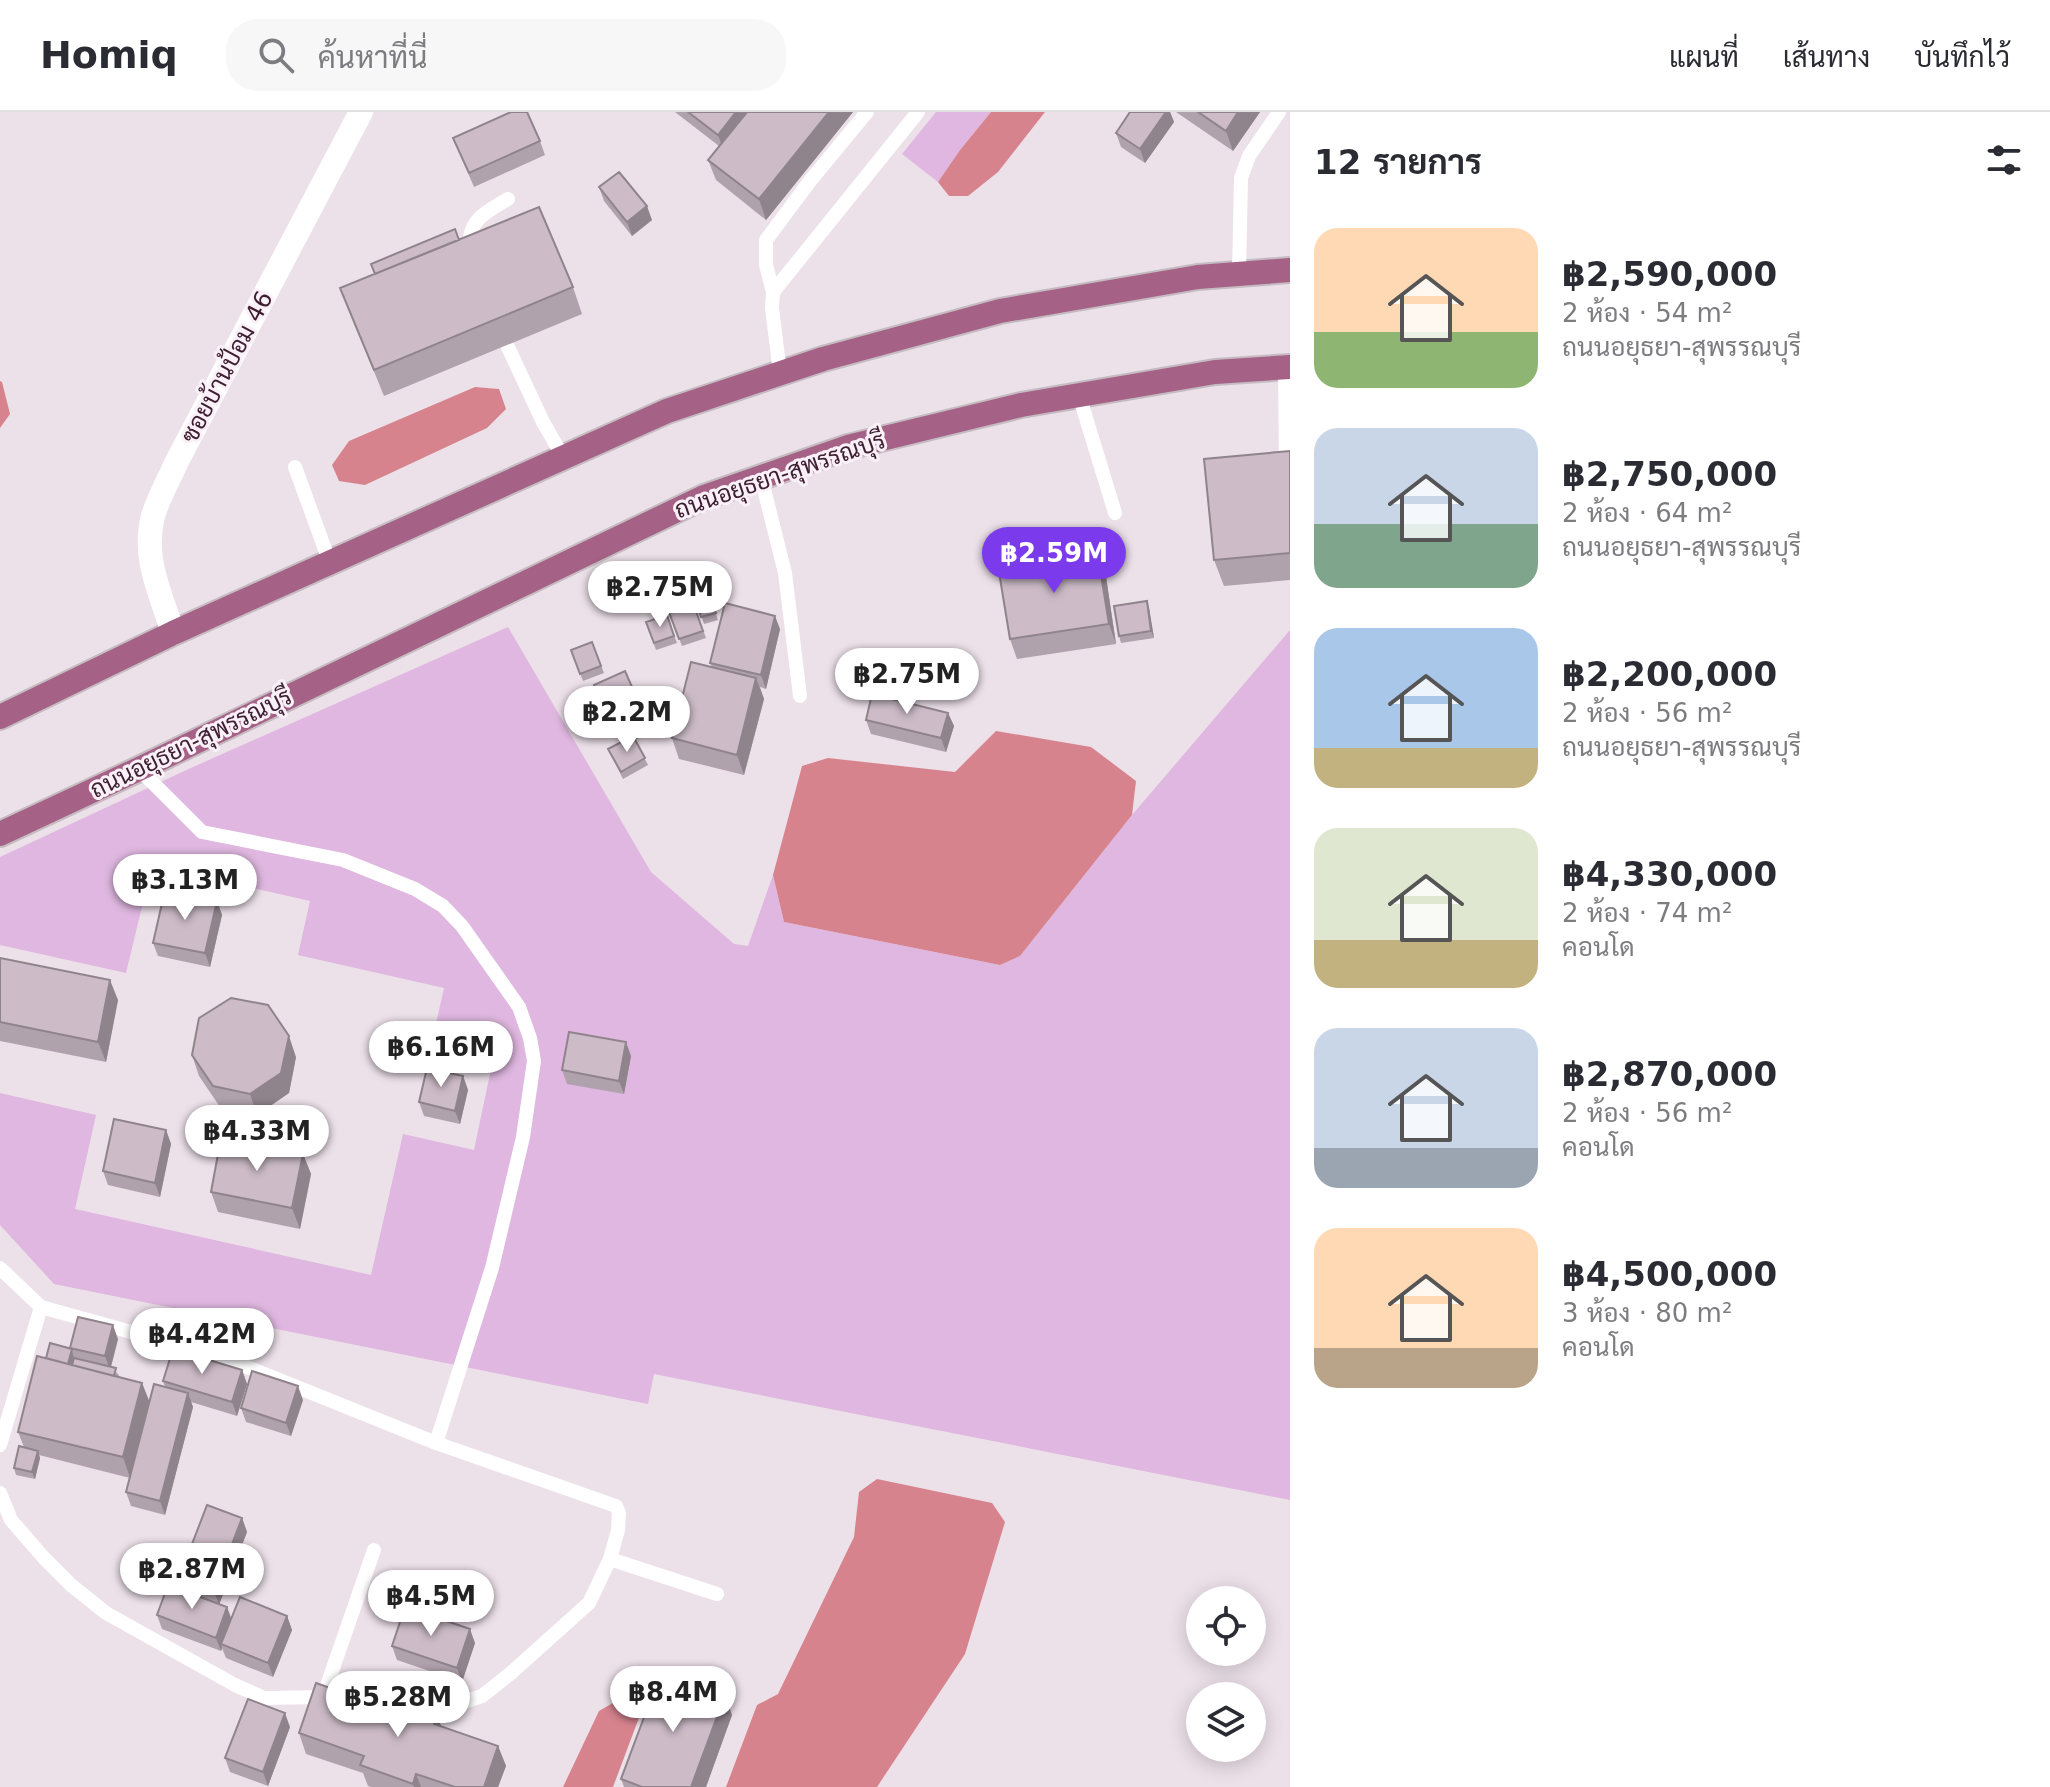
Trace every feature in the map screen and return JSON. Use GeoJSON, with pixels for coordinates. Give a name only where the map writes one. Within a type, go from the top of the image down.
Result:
{"type":"FeatureCollection","features":[{"type":"Feature","properties":{"kind":"main road"},"geometry":{"type":"LineString","coordinates":[[0,717],[173,633],[667,411],[823,359],[1000,311],[1198,277],[1290,270]]}},
{"type":"Feature","properties":{"kind":"main road","name":"ถนนอยุธยา-สุพรรณบุรี"},"geometry":{"type":"LineString","coordinates":[[0,834],[704,497],[848,447],[1021,405],[1215,372],[1288,367]]}},
{"type":"Feature","properties":{"kind":"street","name":"ซอยบ้านป้อม 46"},"geometry":{"type":"LineString","coordinates":[[173,633],[149,558],[154,514],[176,463],[361,112]]}},
{"type":"Feature","properties":{"kind":"lane"},"geometry":{"type":"LineString","coordinates":[[780,373],[773,292],[766,265],[766,240],[867,112]]}},
{"type":"Feature","properties":{"kind":"lane"},"geometry":{"type":"LineString","coordinates":[[773,292],[918,112]]}},
{"type":"Feature","properties":{"kind":"lane"},"geometry":{"type":"LineString","coordinates":[[1239,274],[1241,178],[1249,156],[1279,112]]}},
{"type":"Feature","properties":{"kind":"lane"},"geometry":{"type":"LineString","coordinates":[[474,264],[469,239],[476,220],[508,199]]}},
{"type":"Feature","properties":{"kind":"lane"},"geometry":{"type":"LineString","coordinates":[[507,345],[563,457]]}},
{"type":"Feature","properties":{"kind":"lane"},"geometry":{"type":"LineString","coordinates":[[1286,467],[1288,367]]}},
{"type":"Feature","properties":{"kind":"lane"},"geometry":{"type":"LineString","coordinates":[[1079,395],[1115,513]]}},
{"type":"Feature","properties":{"kind":"lane"},"geometry":{"type":"LineString","coordinates":[[295,467],[330,563]]}},
{"type":"Feature","properties":{"kind":"lane"},"geometry":{"type":"LineString","coordinates":[[761,477],[785,573],[800,696]]}},
{"type":"Feature","properties":{"kind":"lane"},"geometry":{"type":"LineString","coordinates":[[139,769],[202,832],[343,860],[415,889],[443,906],[462,926],[519,1007],[534,1061],[523,1137],[492,1268],[436,1443]]}},
{"type":"Feature","properties":{"kind":"lane"},"geometry":{"type":"LineString","coordinates":[[0,1268],[41,1307],[225,1358],[436,1443],[616,1506],[619,1513],[610,1559],[589,1603],[482,1696],[445,1704],[323,1697],[280,1699],[264,1698],[235,1685],[106,1613],[44,1558],[11,1520],[0,1493]]}},
{"type":"Feature","properties":{"kind":"lane"},"geometry":{"type":"LineString","coordinates":[[0,1445],[41,1307]]}},
{"type":"Feature","properties":{"kind":"lane"},"geometry":{"type":"LineString","coordinates":[[323,1697],[374,1550]]}},
{"type":"Feature","properties":{"kind":"lane"},"geometry":{"type":"LineString","coordinates":[[610,1559],[717,1594]]}},
{"type":"Feature","properties":{"kind":"shaded area"},"geometry":{"type":"Polygon","coordinates":[[[936,112],[991,112],[938,182],[902,154],[936,112]]]}},
{"type":"Feature","properties":{"kind":"shaded area"},"geometry":{"type":"Polygon","coordinates":[[[991,112],[1045,112],[998,172],[968,196],[949,196],[938,182],[991,112]]]}},
{"type":"Feature","properties":{"kind":"shaded area"},"geometry":{"type":"Polygon","coordinates":[[[0,381],[10,414],[0,428],[0,381]]]}},
{"type":"Feature","properties":{"kind":"shaded area"},"geometry":{"type":"Polygon","coordinates":[[[475,387],[499,389],[506,409],[487,428],[365,485],[339,481],[332,465],[349,441],[475,387]]]}},
{"type":"Feature","properties":{"kind":"shaded area"},"geometry":{"type":"Polygon","coordinates":[[[508,627],[651,872],[734,944],[748,946],[773,875],[784,922],[1000,965],[1020,956],[1132,815],[1290,630],[1290,1500],[654,1374],[648,1404],[54,1284],[0,1225],[0,1093],[96,1115],[75,1209],[371,1275],[403,1134],[474,1150],[491,1069],[429,1055],[444,988],[298,955],[310,901],[152,865],[126,973],[0,945],[0,857],[508,627]]]}},
{"type":"Feature","properties":{"kind":"shaded area"},"geometry":{"type":"Polygon","coordinates":[[[996,731],[1091,747],[1136,781],[1132,815],[1020,956],[1000,965],[784,922],[773,875],[802,766],[828,758],[955,772],[996,731]]]}},
{"type":"Feature","properties":{"kind":"shaded area"},"geometry":{"type":"Polygon","coordinates":[[[877,1479],[992,1503],[1005,1522],[965,1654],[877,1787],[726,1787],[757,1705],[778,1694],[854,1537],[859,1492],[877,1479]]]}},
{"type":"Feature","properties":{"kind":"shaded area"},"geometry":{"type":"Polygon","coordinates":[[[625,1696],[646,1699],[613,1787],[563,1787],[599,1711],[625,1696]]]}},
{"type":"Feature","properties":{"kind":"building"},"geometry":{"type":"Polygon","coordinates":[[[511,112],[527,112],[540,141],[469,173],[453,138],[511,112]]]}},
{"type":"Feature","properties":{"kind":"building"},"geometry":{"type":"Polygon","coordinates":[[[688,112],[736,112],[718,135],[688,112]]]}},
{"type":"Feature","properties":{"kind":"building"},"geometry":{"type":"Polygon","coordinates":[[[747,112],[829,112],[759,199],[708,160],[747,112]]]}},
{"type":"Feature","properties":{"kind":"building"},"geometry":{"type":"Polygon","coordinates":[[[1130,112],[1166,112],[1140,149],[1116,133],[1130,112]]]}},
{"type":"Feature","properties":{"kind":"building"},"geometry":{"type":"Polygon","coordinates":[[[1198,112],[1238,112],[1226,131],[1198,112]]]}},
{"type":"Feature","properties":{"kind":"building"},"geometry":{"type":"Polygon","coordinates":[[[619,172],[647,206],[627,222],[599,187],[619,172]]]}},
{"type":"Feature","properties":{"kind":"building"},"geometry":{"type":"Polygon","coordinates":[[[539,207],[573,287],[374,370],[340,288],[539,207]]]}},
{"type":"Feature","properties":{"kind":"building"},"geometry":{"type":"Polygon","coordinates":[[[455,229],[459,240],[375,274],[371,264],[455,229]]]}},
{"type":"Feature","properties":{"kind":"building"},"geometry":{"type":"Polygon","coordinates":[[[1290,451],[1290,553],[1214,560],[1204,459],[1290,451]]]}},
{"type":"Feature","properties":{"kind":"building"},"geometry":{"type":"Polygon","coordinates":[[[1097,550],[1109,624],[1010,639],[998,566],[1097,550]]]}},
{"type":"Feature","properties":{"kind":"building"},"geometry":{"type":"Polygon","coordinates":[[[710,597],[716,613],[701,617],[696,601],[710,597]]]}},
{"type":"Feature","properties":{"kind":"building"},"geometry":{"type":"Polygon","coordinates":[[[1147,601],[1151,631],[1119,636],[1114,606],[1147,601]]]}},
{"type":"Feature","properties":{"kind":"building"},"geometry":{"type":"Polygon","coordinates":[[[693,603],[703,631],[679,639],[669,612],[693,603]]]}},
{"type":"Feature","properties":{"kind":"building"},"geometry":{"type":"Polygon","coordinates":[[[725,603],[775,616],[761,675],[710,663],[725,603]]]}},
{"type":"Feature","properties":{"kind":"building"},"geometry":{"type":"Polygon","coordinates":[[[667,615],[674,636],[654,643],[646,622],[667,615]]]}},
{"type":"Feature","properties":{"kind":"building"},"geometry":{"type":"Polygon","coordinates":[[[592,642],[601,666],[580,674],[571,650],[592,642]]]}},
{"type":"Feature","properties":{"kind":"building"},"geometry":{"type":"Polygon","coordinates":[[[691,662],[756,678],[737,755],[672,738],[691,662]]]}},
{"type":"Feature","properties":{"kind":"building"},"geometry":{"type":"Polygon","coordinates":[[[625,671],[636,696],[606,710],[594,685],[625,671]]]}},
{"type":"Feature","properties":{"kind":"building"},"geometry":{"type":"Polygon","coordinates":[[[872,694],[948,713],[941,738],[866,720],[872,694]]]}},
{"type":"Feature","properties":{"kind":"building"},"geometry":{"type":"Polygon","coordinates":[[[638,702],[649,725],[623,737],[612,715],[638,702]]]}},
{"type":"Feature","properties":{"kind":"building"},"geometry":{"type":"Polygon","coordinates":[[[633,736],[645,758],[621,772],[608,749],[633,736]]]}},
{"type":"Feature","properties":{"kind":"building"},"geometry":{"type":"Polygon","coordinates":[[[165,890],[217,901],[205,953],[153,943],[165,890]]]}},
{"type":"Feature","properties":{"kind":"building"},"geometry":{"type":"Polygon","coordinates":[[[0,958],[110,980],[98,1042],[0,1022],[0,958]]]}},
{"type":"Feature","properties":{"kind":"building"},"geometry":{"type":"Polygon","coordinates":[[[231,998],[268,1005],[289,1036],[281,1073],[250,1094],[213,1086],[192,1055],[199,1018],[231,998]]]}},
{"type":"Feature","properties":{"kind":"building"},"geometry":{"type":"Polygon","coordinates":[[[569,1032],[626,1042],[619,1081],[562,1070],[569,1032]]]}},
{"type":"Feature","properties":{"kind":"building"},"geometry":{"type":"Polygon","coordinates":[[[427,1068],[463,1076],[455,1111],[419,1102],[427,1068]]]}},
{"type":"Feature","properties":{"kind":"building"},"geometry":{"type":"Polygon","coordinates":[[[114,1119],[166,1130],[155,1183],[103,1171],[114,1119]]]}},
{"type":"Feature","properties":{"kind":"building"},"geometry":{"type":"Polygon","coordinates":[[[221,1138],[303,1154],[292,1208],[211,1192],[221,1138]]]}},
{"type":"Feature","properties":{"kind":"building"},"geometry":{"type":"Polygon","coordinates":[[[78,1317],[113,1325],[105,1356],[70,1348],[78,1317]]]}},
{"type":"Feature","properties":{"kind":"building"},"geometry":{"type":"Polygon","coordinates":[[[50,1343],[72,1349],[68,1364],[46,1358],[50,1343]]]}},
{"type":"Feature","properties":{"kind":"building"},"geometry":{"type":"Polygon","coordinates":[[[173,1349],[242,1370],[232,1402],[163,1381],[173,1349]]]}},
{"type":"Feature","properties":{"kind":"building"},"geometry":{"type":"Polygon","coordinates":[[[37,1356],[142,1383],[123,1457],[18,1432],[37,1356]]]}},
{"type":"Feature","properties":{"kind":"building"},"geometry":{"type":"Polygon","coordinates":[[[74,1358],[116,1368],[114,1376],[72,1365],[74,1358]]]}},
{"type":"Feature","properties":{"kind":"building"},"geometry":{"type":"Polygon","coordinates":[[[252,1371],[298,1386],[286,1423],[241,1408],[252,1371]]]}},
{"type":"Feature","properties":{"kind":"building"},"geometry":{"type":"Polygon","coordinates":[[[154,1384],[188,1393],[160,1501],[126,1492],[154,1384]]]}},
{"type":"Feature","properties":{"kind":"building"},"geometry":{"type":"Polygon","coordinates":[[[19,1446],[38,1451],[32,1472],[14,1468],[19,1446]]]}},
{"type":"Feature","properties":{"kind":"building"},"geometry":{"type":"Polygon","coordinates":[[[207,1505],[242,1518],[214,1591],[179,1578],[207,1505]]]}},
{"type":"Feature","properties":{"kind":"building"},"geometry":{"type":"Polygon","coordinates":[[[168,1585],[227,1607],[216,1638],[157,1615],[168,1585]]]}},
{"type":"Feature","properties":{"kind":"building"},"geometry":{"type":"Polygon","coordinates":[[[240,1597],[287,1616],[268,1663],[221,1644],[240,1597]]]}},
{"type":"Feature","properties":{"kind":"building"},"geometry":{"type":"Polygon","coordinates":[[[405,1607],[470,1629],[457,1668],[392,1646],[405,1607]]]}},
{"type":"Feature","properties":{"kind":"building"},"geometry":{"type":"Polygon","coordinates":[[[661,1672],[725,1695],[691,1787],[642,1787],[621,1779],[661,1672]]]}},
{"type":"Feature","properties":{"kind":"building"},"geometry":{"type":"Polygon","coordinates":[[[316,1683],[381,1706],[384,1697],[437,1715],[434,1724],[498,1746],[484,1787],[455,1787],[416,1774],[413,1784],[360,1765],[364,1756],[299,1733],[316,1683]]]}},
{"type":"Feature","properties":{"kind":"building"},"geometry":{"type":"Polygon","coordinates":[[[248,1699],[285,1713],[263,1772],[225,1758],[248,1699]]]}}]}
